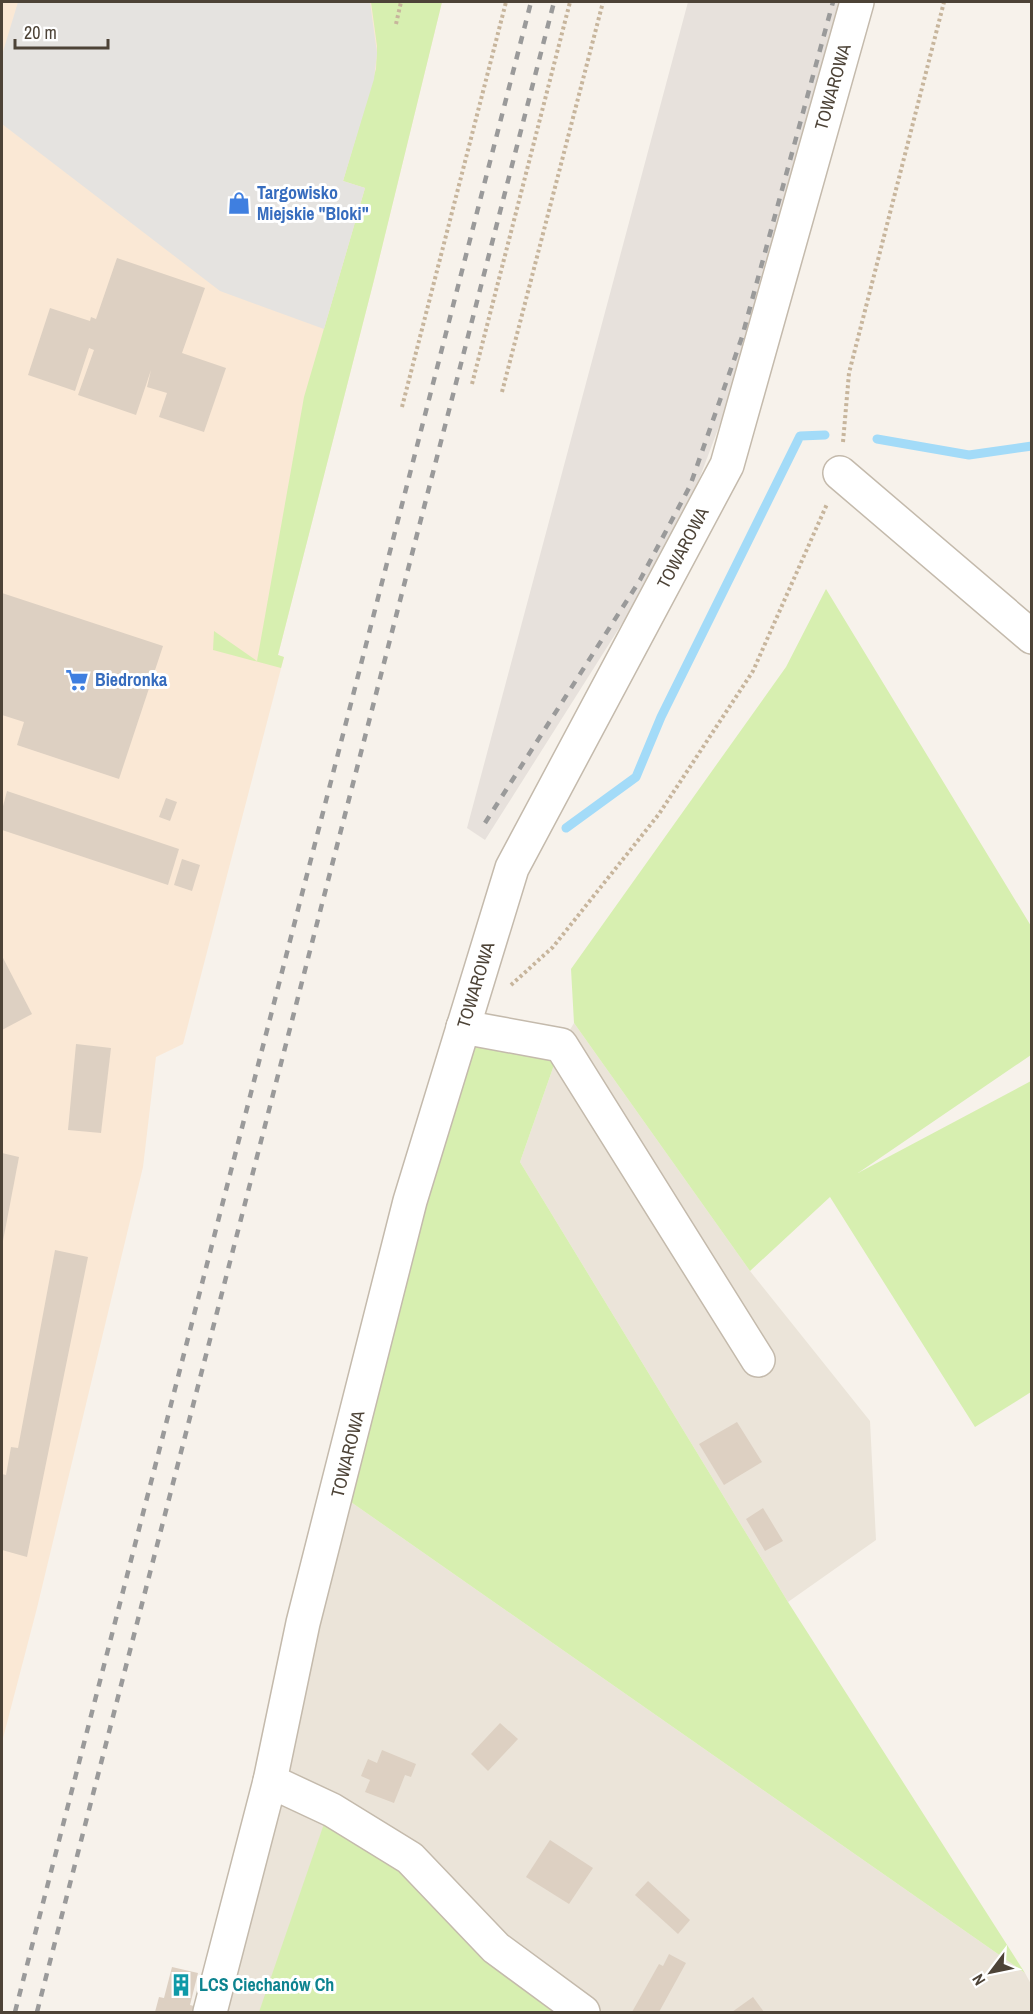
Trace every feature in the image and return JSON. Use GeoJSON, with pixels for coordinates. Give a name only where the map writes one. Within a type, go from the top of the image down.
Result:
{"type":"FeatureCollection","features":[{"type":"Feature","properties":{"kind":"street","name":"TOWAROWA"},"geometry":{"type":"LineString","coordinates":[[210,2013],[270,1781],[303,1623],[410,1201],[512,868],[728,465],[857,2]]}},
{"type":"Feature","properties":{"kind":"street"},"geometry":{"type":"LineString","coordinates":[[840,473],[1032,637]]}},
{"type":"Feature","properties":{"kind":"street"},"geometry":{"type":"LineString","coordinates":[[463,1027],[561,1045],[758,1360]]}},
{"type":"Feature","properties":{"kind":"street"},"geometry":{"type":"LineString","coordinates":[[270,1781],[332,1810],[410,1858],[496,1948],[584,2013]]}},
{"type":"Feature","properties":{"kind":"path"},"geometry":{"type":"LineString","coordinates":[[396,24],[401,2]]}},
{"type":"Feature","properties":{"kind":"path"},"geometry":{"type":"LineString","coordinates":[[402,407],[506,2]]}},
{"type":"Feature","properties":{"kind":"path"},"geometry":{"type":"LineString","coordinates":[[472,384],[570,2]]}},
{"type":"Feature","properties":{"kind":"path"},"geometry":{"type":"LineString","coordinates":[[502,392],[603,2]]}},
{"type":"Feature","properties":{"kind":"path"},"geometry":{"type":"LineString","coordinates":[[508,987],[553,947],[658,814],[753,671],[840,473],[849,373],[944,2]]}},
{"type":"Feature","properties":{"kind":"shaded area"},"geometry":{"type":"Polygon","coordinates":[[[3,2],[442,2],[278,655],[284,657],[183,1044],[156,1057],[143,1167],[37,1608],[2,1742],[3,2]]]}},
{"type":"Feature","properties":{"kind":"shaded area","name":"Targowisko Miejskie \"Bloki\""},"geometry":{"type":"Polygon","coordinates":[[[18,2],[370,2],[377,53],[374,79],[343,181],[365,188],[324,329],[220,291],[2,124],[2,55],[18,2]]]}},
{"type":"Feature","properties":{"kind":"shaded area"},"geometry":{"type":"Polygon","coordinates":[[[688,2],[841,2],[732,392],[692,498],[635,603],[485,840],[467,828],[688,2]]]}},
{"type":"Feature","properties":{"kind":"shaded area"},"geometry":{"type":"Polygon","coordinates":[[[574,1023],[750,1271],[870,1421],[876,1540],[788,1602],[520,1162],[561,1045],[574,1023]]]}},
{"type":"Feature","properties":{"kind":"shaded area"},"geometry":{"type":"Polygon","coordinates":[[[338,1493],[1025,1973],[1032,1986],[1031,2012],[210,2012],[338,1493]]]}},
{"type":"Feature","properties":{"kind":"green space"},"geometry":{"type":"Polygon","coordinates":[[[371,2],[442,2],[278,655],[284,657],[281,668],[213,650],[214,631],[257,661],[304,397],[365,188],[343,181],[376,69],[377,46],[371,2]]]}},
{"type":"Feature","properties":{"kind":"green space"},"geometry":{"type":"Polygon","coordinates":[[[826,589],[1031,926],[1031,1055],[858,1173],[1031,1081],[1031,1392],[975,1427],[830,1197],[750,1271],[574,1023],[571,969],[786,667],[826,589]]]}},
{"type":"Feature","properties":{"kind":"green space"},"geometry":{"type":"Polygon","coordinates":[[[463,1027],[561,1045],[520,1162],[788,1602],[1025,1973],[338,1493],[463,1027]]]}},
{"type":"Feature","properties":{"kind":"green space"},"geometry":{"type":"Polygon","coordinates":[[[327,1815],[391,1857],[564,2012],[259,2012],[327,1815]]]}},
{"type":"Feature","properties":{"kind":"building"},"geometry":{"type":"Polygon","coordinates":[[[117,258],[205,288],[182,353],[226,368],[204,432],[159,417],[167,393],[147,387],[151,370],[136,415],[78,395],[94,350],[89,348],[75,391],[28,375],[50,308],[90,321],[91,317],[96,319],[117,258]]]}},
{"type":"Feature","properties":{"kind":"building","name":"Biedronka"},"geometry":{"type":"Polygon","coordinates":[[[2,593],[163,646],[119,779],[17,745],[24,722],[2,715],[2,593]]]}},
{"type":"Feature","properties":{"kind":"building"},"geometry":{"type":"Polygon","coordinates":[[[7,791],[179,849],[168,885],[2,830],[2,810],[7,791]]]}},
{"type":"Feature","properties":{"kind":"building"},"geometry":{"type":"Polygon","coordinates":[[[166,798],[177,802],[170,821],[159,817],[166,798]]]}},
{"type":"Feature","properties":{"kind":"building"},"geometry":{"type":"Polygon","coordinates":[[[182,859],[200,865],[192,891],[174,885],[182,859]]]}},
{"type":"Feature","properties":{"kind":"building"},"geometry":{"type":"Polygon","coordinates":[[[2,956],[32,1014],[2,1030],[2,956]]]}},
{"type":"Feature","properties":{"kind":"building"},"geometry":{"type":"Polygon","coordinates":[[[76,1044],[111,1048],[101,1133],[68,1130],[76,1044]]]}},
{"type":"Feature","properties":{"kind":"building"},"geometry":{"type":"Polygon","coordinates":[[[2,1153],[19,1157],[3,1241],[2,1241],[2,1153]]]}},
{"type":"Feature","properties":{"kind":"building"},"geometry":{"type":"Polygon","coordinates":[[[55,1250],[88,1257],[27,1557],[2,1550],[2,1474],[6,1475],[11,1447],[18,1448],[55,1250]]]}},
{"type":"Feature","properties":{"kind":"building"},"geometry":{"type":"Polygon","coordinates":[[[737,1422],[762,1462],[724,1485],[699,1444],[737,1422]]]}},
{"type":"Feature","properties":{"kind":"building"},"geometry":{"type":"Polygon","coordinates":[[[763,1508],[783,1541],[765,1551],[746,1519],[763,1508]]]}},
{"type":"Feature","properties":{"kind":"building"},"geometry":{"type":"Polygon","coordinates":[[[500,1723],[518,1739],[488,1771],[471,1754],[500,1723]]]}},
{"type":"Feature","properties":{"kind":"building"},"geometry":{"type":"Polygon","coordinates":[[[382,1750],[416,1764],[411,1777],[405,1775],[394,1803],[365,1792],[370,1780],[361,1776],[368,1759],[377,1763],[382,1750]]]}},
{"type":"Feature","properties":{"kind":"building"},"geometry":{"type":"Polygon","coordinates":[[[550,1840],[593,1868],[569,1904],[526,1877],[550,1840]]]}},
{"type":"Feature","properties":{"kind":"building"},"geometry":{"type":"Polygon","coordinates":[[[648,1881],[690,1920],[678,1934],[635,1895],[648,1881]]]}},
{"type":"Feature","properties":{"kind":"building"},"geometry":{"type":"Polygon","coordinates":[[[669,1954],[686,1963],[659,2012],[632,2012],[659,1964],[663,1966],[669,1954]]]}},
{"type":"Feature","properties":{"kind":"building","name":"LCS Ciechanów Ch"},"geometry":{"type":"Polygon","coordinates":[[[172,1967],[198,1973],[190,2005],[194,2006],[192,2012],[155,2012],[159,1997],[164,1998],[172,1967]]]}},
{"type":"Feature","properties":{"kind":"building"},"geometry":{"type":"Polygon","coordinates":[[[753,1997],[764,2012],[732,2012],[753,1997]]]}},
{"type":"Feature","properties":{"kind":"waterway"},"geometry":{"type":"LineString","coordinates":[[566,828],[636,777],[661,717],[800,436],[825,435]]}},
{"type":"Feature","properties":{"kind":"waterway"},"geometry":{"type":"LineString","coordinates":[[877,439],[969,455],[1032,446]]}},
{"type":"Feature","properties":{"kind":"railway"},"geometry":{"type":"LineString","coordinates":[[15,2012],[531,2]]}},
{"type":"Feature","properties":{"kind":"railway"},"geometry":{"type":"LineString","coordinates":[[37,2012],[554,2]]}},
{"type":"Feature","properties":{"kind":"railway"},"geometry":{"type":"LineString","coordinates":[[485,823],[640,580],[690,486],[742,337],[833,2]]}},
{"type":"Feature","properties":{"kind":"place","name":"Targowisko Miejskie \"Bloki\""},"geometry":{"type":"Point","coordinates":[239,203]}},
{"type":"Feature","properties":{"kind":"place","name":"Biedronka"},"geometry":{"type":"Point","coordinates":[77,680]}},
{"type":"Feature","properties":{"kind":"place","name":"LCS Ciechanów Ch"},"geometry":{"type":"Point","coordinates":[181,1985]}}]}
